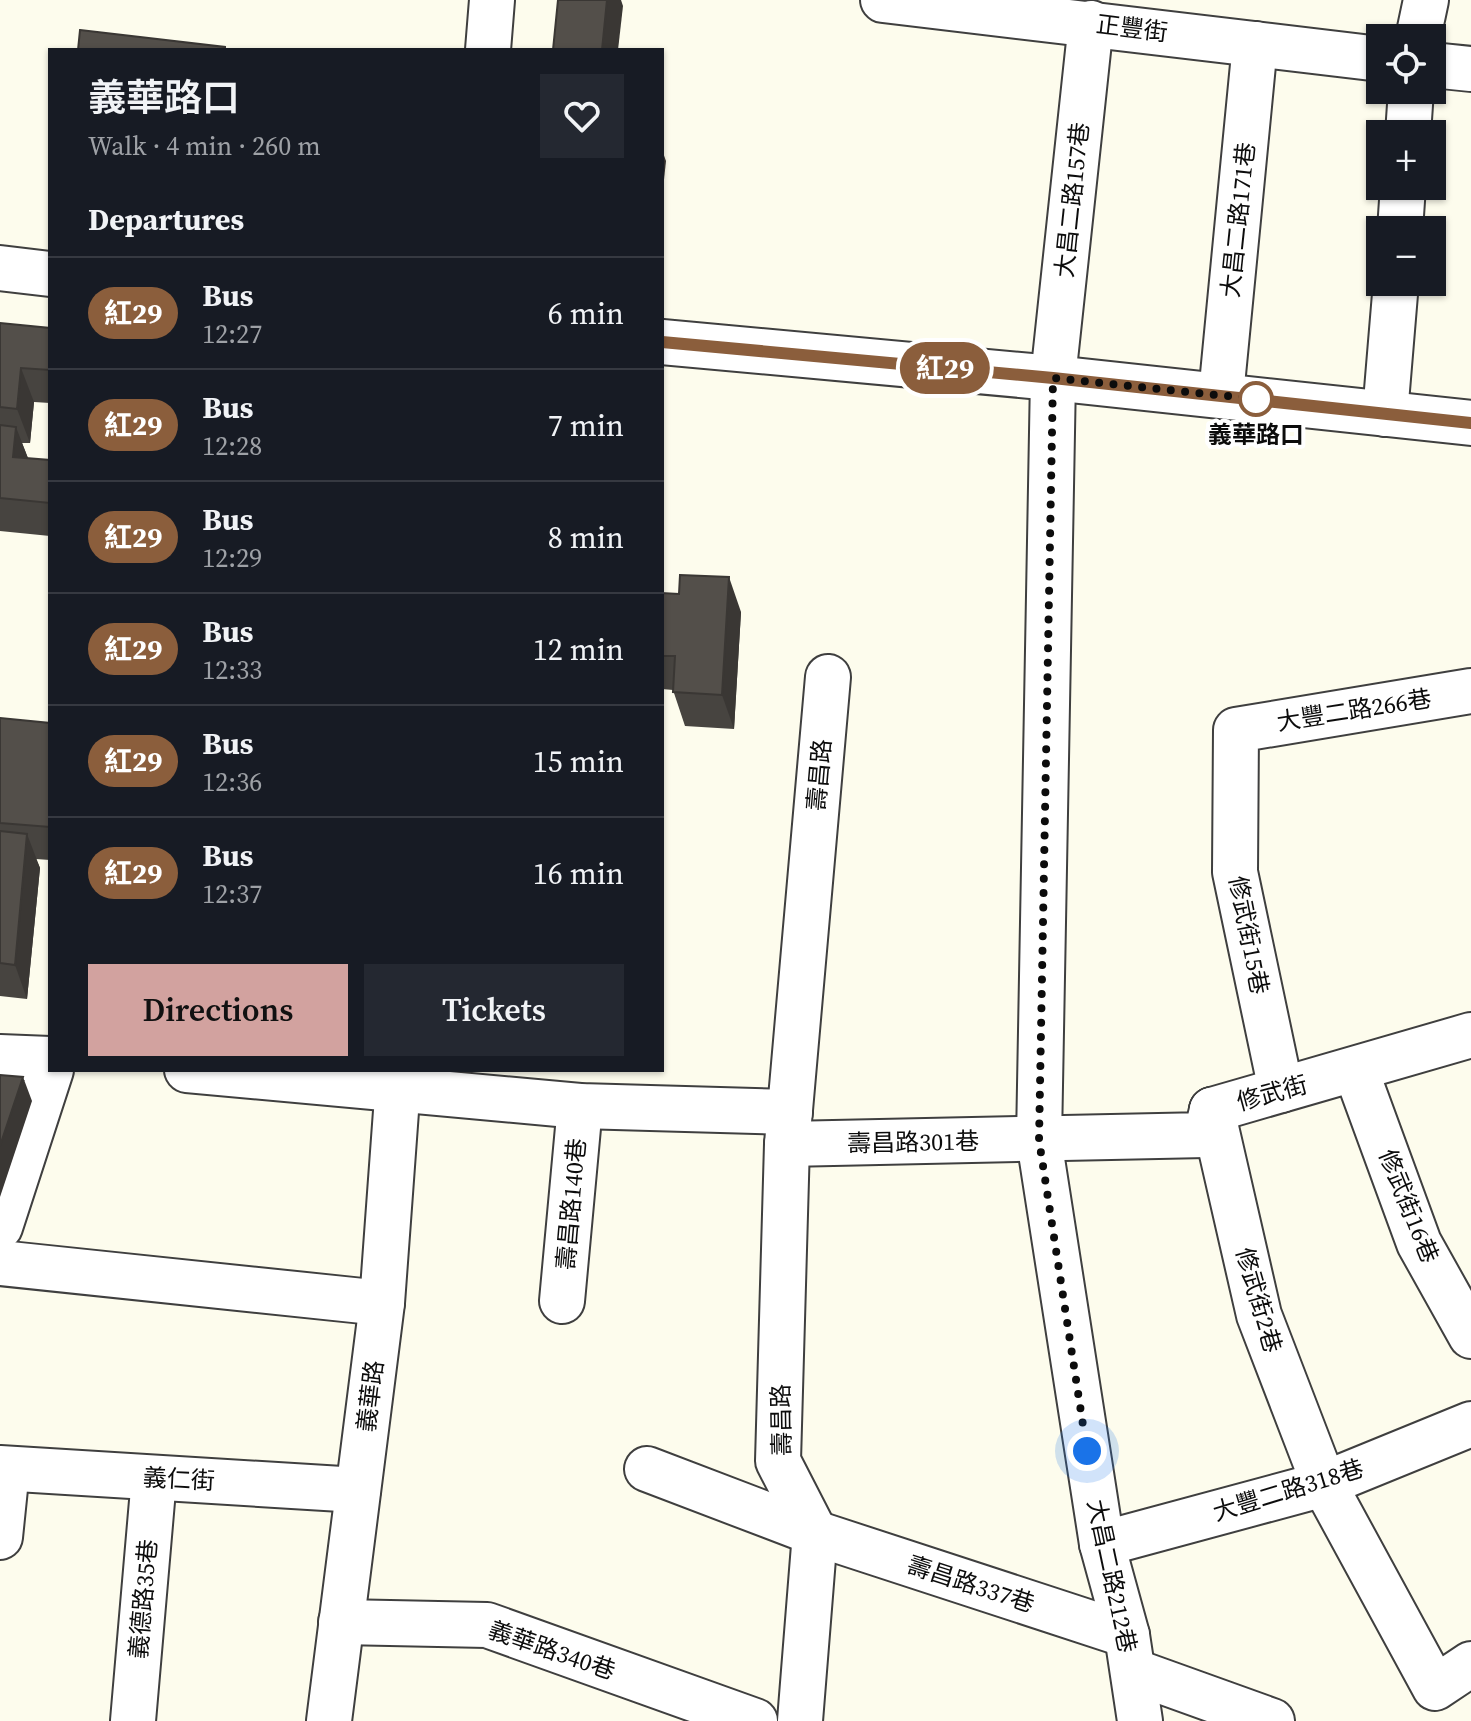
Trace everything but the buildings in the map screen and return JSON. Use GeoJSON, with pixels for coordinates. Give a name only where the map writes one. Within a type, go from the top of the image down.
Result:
{"type":"FeatureCollection","features":[{"type":"Feature","properties":{"kind":"street"},"geometry":{"type":"LineString","coordinates":[[488,48],[492,0]]}},
{"type":"Feature","properties":{"kind":"street","name":"正豐街"},"geometry":{"type":"LineString","coordinates":[[883,0],[1111,16],[1255,44],[1366,57]]}},
{"type":"Feature","properties":{"kind":"street"},"geometry":{"type":"LineString","coordinates":[[1421,24],[1426,0]]}},
{"type":"Feature","properties":{"kind":"street","name":"大昌二路157巷"},"geometry":{"type":"LineString","coordinates":[[1053,378],[1111,16]]}},
{"type":"Feature","properties":{"kind":"street","name":"大昌二路171巷"},"geometry":{"type":"LineString","coordinates":[[1221,395],[1255,44]]}},
{"type":"Feature","properties":{"kind":"street"},"geometry":{"type":"LineString","coordinates":[[1446,66],[1471,69]]}},
{"type":"Feature","properties":{"kind":"street"},"geometry":{"type":"LineString","coordinates":[[0,268],[48,274]]}},
{"type":"Feature","properties":{"kind":"street"},"geometry":{"type":"LineString","coordinates":[[1385,414],[1395,296]]}},
{"type":"Feature","properties":{"kind":"street"},"geometry":{"type":"LineString","coordinates":[[664,342],[1053,378],[1471,423]]}},
{"type":"Feature","properties":{"kind":"street","name":"大昌二路212巷"},"geometry":{"type":"LineString","coordinates":[[1053,378],[1039,1140],[1102,1544],[1130,1653],[1140,1721]]}},
{"type":"Feature","properties":{"kind":"street","name":"壽昌路"},"geometry":{"type":"LineString","coordinates":[[815,1533],[778,1461],[788,1128],[828,677]]}},
{"type":"Feature","properties":{"kind":"street","name":"大豐二路266巷"},"geometry":{"type":"LineString","coordinates":[[1236,730],[1471,691]]}},
{"type":"Feature","properties":{"kind":"street","name":"修武街15巷"},"geometry":{"type":"LineString","coordinates":[[1236,730],[1235,872],[1281,1090]]}},
{"type":"Feature","properties":{"kind":"street","name":"修武街"},"geometry":{"type":"LineString","coordinates":[[1039,1140],[1206,1135],[1212,1110],[1356,1071],[1471,1035]]}},
{"type":"Feature","properties":{"kind":"street"},"geometry":{"type":"LineString","coordinates":[[0,1057],[48,1059]]}},
{"type":"Feature","properties":{"kind":"street","name":"修武街16巷"},"geometry":{"type":"LineString","coordinates":[[1356,1071],[1419,1243],[1471,1336]]}},
{"type":"Feature","properties":{"kind":"street"},"geometry":{"type":"LineString","coordinates":[[0,1227],[50,1072]]}},
{"type":"Feature","properties":{"kind":"street"},"geometry":{"type":"LineString","coordinates":[[240,1072],[399,1078],[580,1106],[788,1128]]}},
{"type":"Feature","properties":{"kind":"street","name":"義華路"},"geometry":{"type":"LineString","coordinates":[[329,1721],[382,1303],[399,1078]]}},
{"type":"Feature","properties":{"kind":"street","name":"壽昌路140巷"},"geometry":{"type":"LineString","coordinates":[[562,1301],[580,1106]]}},
{"type":"Feature","properties":{"kind":"street","name":"修武街2巷"},"geometry":{"type":"LineString","coordinates":[[1212,1110],[1259,1315],[1324,1484],[1435,1688],[1471,1664]]}},
{"type":"Feature","properties":{"kind":"street","name":"壽昌路301巷"},"geometry":{"type":"LineString","coordinates":[[788,1128],[1039,1140]]}},
{"type":"Feature","properties":{"kind":"street"},"geometry":{"type":"LineString","coordinates":[[0,1263],[382,1303]]}},
{"type":"Feature","properties":{"kind":"street","name":"大豐二路318巷"},"geometry":{"type":"LineString","coordinates":[[1102,1544],[1324,1484],[1471,1424]]}},
{"type":"Feature","properties":{"kind":"street"},"geometry":{"type":"LineString","coordinates":[[0,1537],[4,1469]]}},
{"type":"Feature","properties":{"kind":"street","name":"義仁街"},"geometry":{"type":"LineString","coordinates":[[4,1469],[358,1490]]}},
{"type":"Feature","properties":{"kind":"street","name":"壽昌路337巷"},"geometry":{"type":"LineString","coordinates":[[647,1469],[1130,1653],[1272,1721]]}},
{"type":"Feature","properties":{"kind":"street","name":"義德路35巷"},"geometry":{"type":"LineString","coordinates":[[133,1721],[154,1478]]}},
{"type":"Feature","properties":{"kind":"street"},"geometry":{"type":"LineString","coordinates":[[800,1721],[815,1533]]}},
{"type":"Feature","properties":{"kind":"street","name":"義華路340巷"},"geometry":{"type":"LineString","coordinates":[[341,1622],[487,1625],[755,1721]]}},
{"type":"Feature","properties":{"kind":"bus line","name":"紅29"},"geometry":{"type":"LineString","coordinates":[[664,342],[1053,378],[1471,423]]}},
{"type":"Feature","properties":{"kind":"place","name":"義華路口"},"geometry":{"type":"Point","coordinates":[1256,399]}},
{"type":"Feature","properties":{"kind":"route"},"geometry":{"type":"LineString","coordinates":[[1087,1451],[1039,1140],[1053,378],[1256,399]]}}]}
